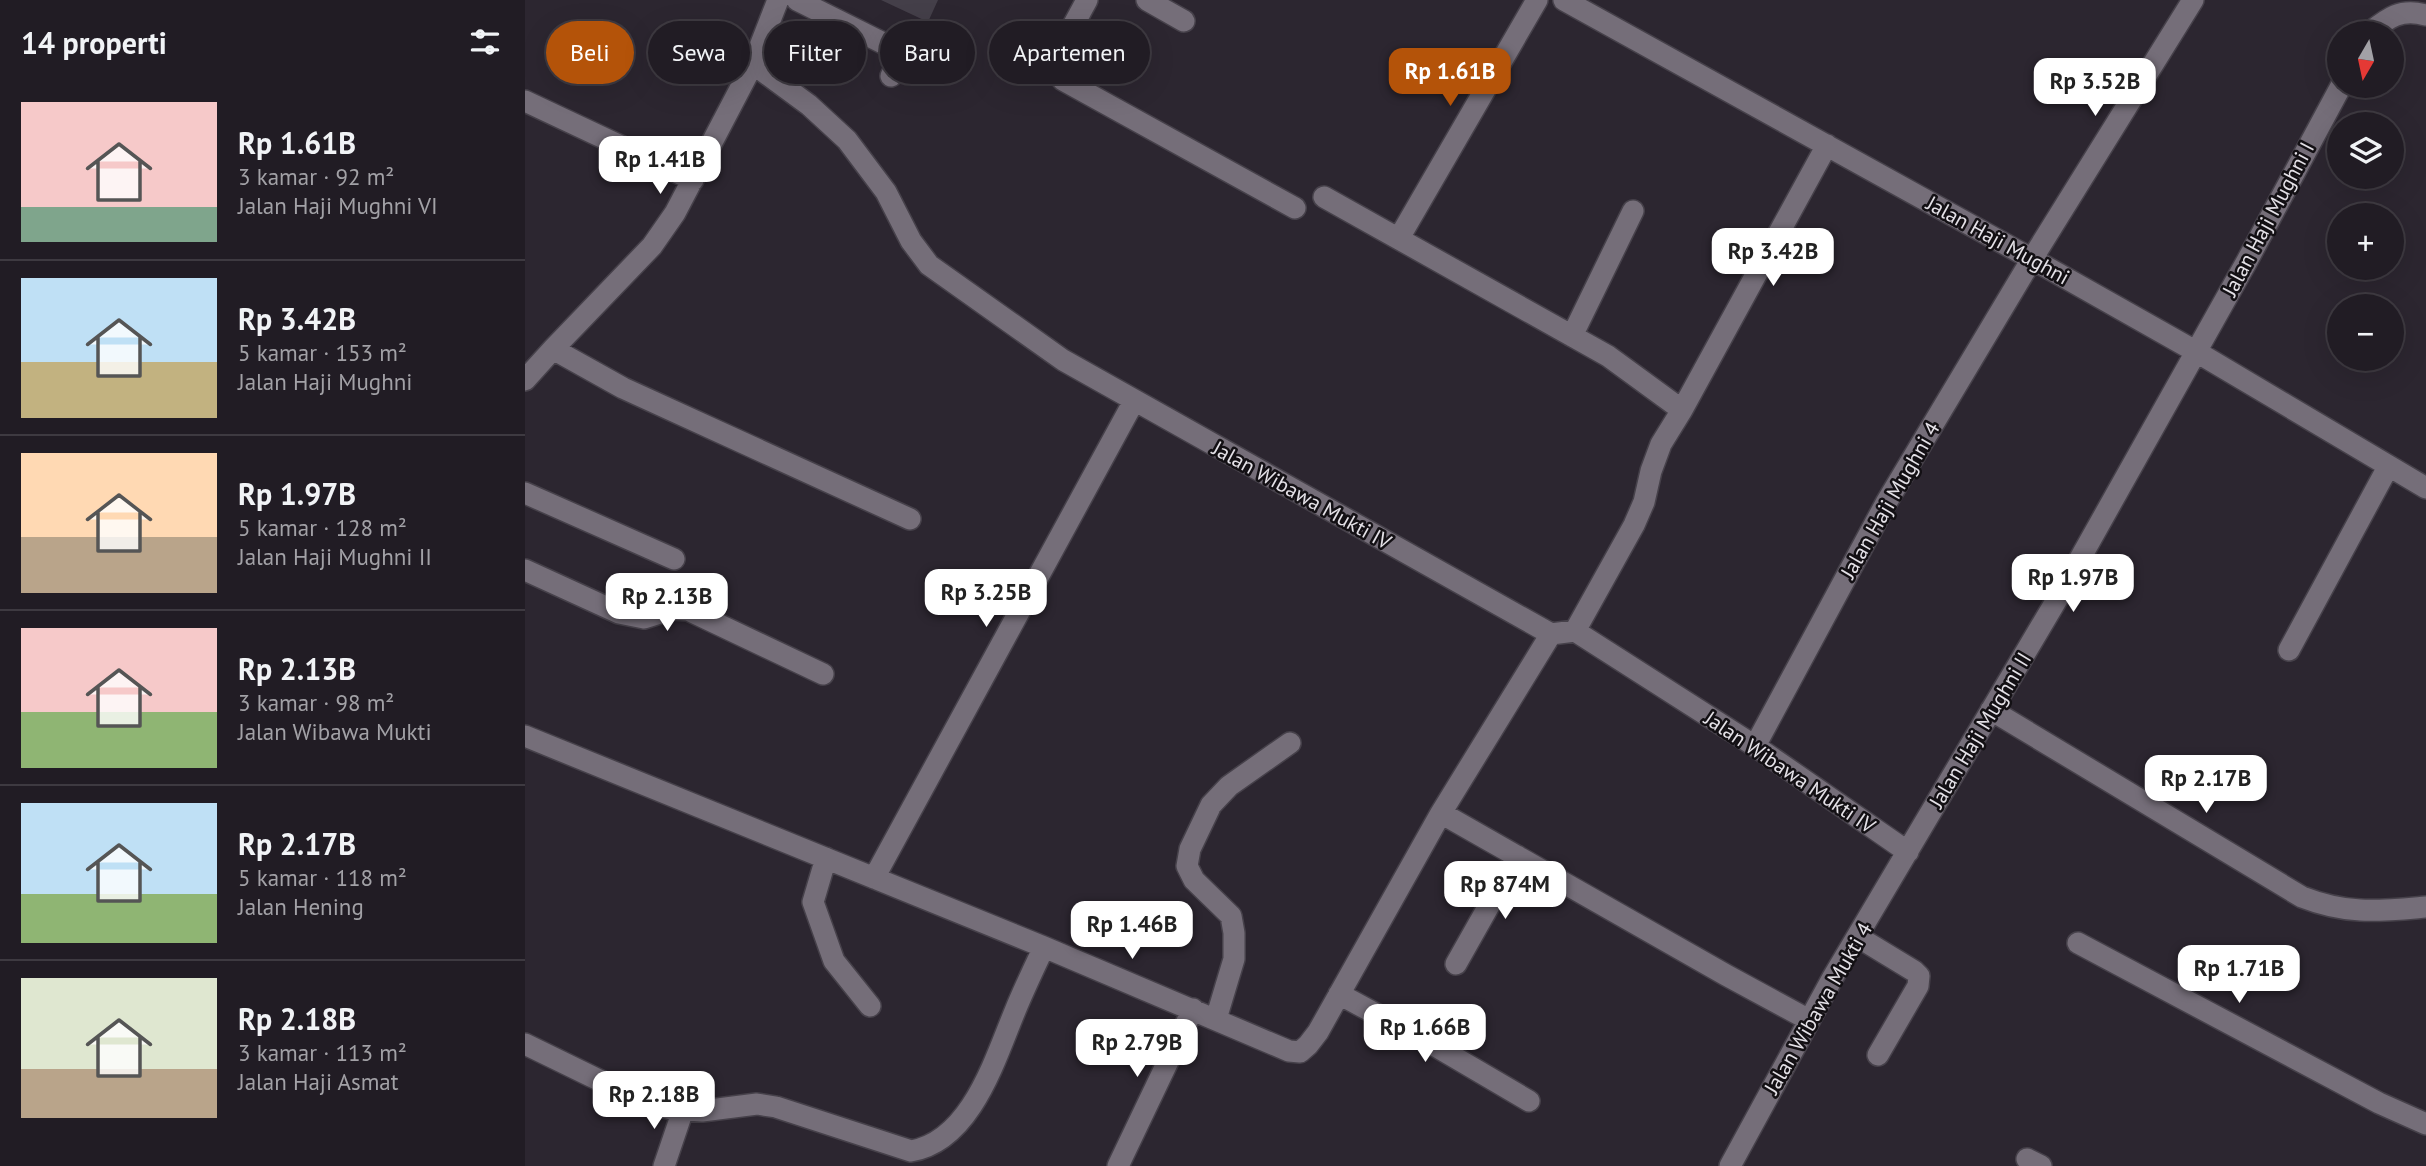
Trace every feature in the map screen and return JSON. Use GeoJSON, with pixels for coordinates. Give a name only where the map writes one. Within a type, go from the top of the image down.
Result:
{"type":"FeatureCollection","features":[{"type":"Feature","properties":{"kind":"street"},"geometry":{"type":"LineString","coordinates":[[797,0],[880,42]]}},
{"type":"Feature","properties":{"kind":"street"},"geometry":{"type":"LineString","coordinates":[[1087,0],[1055,59],[1055,71],[1063,80],[1295,208]]}},
{"type":"Feature","properties":{"kind":"street"},"geometry":{"type":"LineString","coordinates":[[1147,0],[1184,21]]}},
{"type":"Feature","properties":{"kind":"street"},"geometry":{"type":"LineString","coordinates":[[1399,238],[1537,0]]}},
{"type":"Feature","properties":{"kind":"street","name":"Jalan Haji Mughni"},"geometry":{"type":"LineString","coordinates":[[1565,0],[2195,351],[2426,488]]}},
{"type":"Feature","properties":{"kind":"street","name":"Jalan Haji Mughni 4"},"geometry":{"type":"LineString","coordinates":[[1755,746],[1886,503],[2032,259],[2193,0]]}},
{"type":"Feature","properties":{"kind":"street"},"geometry":{"type":"LineString","coordinates":[[525,380],[652,246],[675,212],[753,64],[772,2]]}},
{"type":"Feature","properties":{"kind":"street"},"geometry":{"type":"LineString","coordinates":[[2385,21],[2392,16],[2414,12],[2426,15]]}},
{"type":"Feature","properties":{"kind":"street","name":"Jalan Wibawa Mukti IV"},"geometry":{"type":"LineString","coordinates":[[753,64],[809,105],[847,140],[886,191],[911,241],[929,265],[1063,360],[1551,634]]}},
{"type":"Feature","properties":{"kind":"street","name":"Jalan Haji Mughni I"},"geometry":{"type":"LineString","coordinates":[[2195,351],[2334,98]]}},
{"type":"Feature","properties":{"kind":"street"},"geometry":{"type":"LineString","coordinates":[[525,101],[693,180]]}},
{"type":"Feature","properties":{"kind":"street"},"geometry":{"type":"LineString","coordinates":[[525,736],[1044,947],[1289,1051],[1300,1052],[1318,1032],[1441,813],[1551,634],[1575,631],[1635,525],[1661,444],[1827,145]]}},
{"type":"Feature","properties":{"kind":"street"},"geometry":{"type":"LineString","coordinates":[[1324,197],[1608,356],[1682,410]]}},
{"type":"Feature","properties":{"kind":"street"},"geometry":{"type":"LineString","coordinates":[[1571,336],[1633,211]]}},
{"type":"Feature","properties":{"kind":"street"},"geometry":{"type":"LineString","coordinates":[[552,349],[623,388],[909,519]]}},
{"type":"Feature","properties":{"kind":"street","name":"Jalan Haji Mughni II"},"geometry":{"type":"LineString","coordinates":[[1908,852],[2059,596],[2195,351]]}},
{"type":"Feature","properties":{"kind":"street"},"geometry":{"type":"LineString","coordinates":[[874,878],[1134,401]]}},
{"type":"Feature","properties":{"kind":"street"},"geometry":{"type":"LineString","coordinates":[[2289,650],[2388,467]]}},
{"type":"Feature","properties":{"kind":"street"},"geometry":{"type":"LineString","coordinates":[[525,493],[674,559]]}},
{"type":"Feature","properties":{"kind":"street"},"geometry":{"type":"LineString","coordinates":[[525,570],[619,613],[643,618],[673,609],[688,610],[823,674]]}},
{"type":"Feature","properties":{"kind":"street","name":"Jalan Wibawa Mukti IV"},"geometry":{"type":"LineString","coordinates":[[1575,631],[1755,746],[1908,852]]}},
{"type":"Feature","properties":{"kind":"street"},"geometry":{"type":"LineString","coordinates":[[1991,710],[2302,897],[2327,907],[2355,911],[2426,907]]}},
{"type":"Feature","properties":{"kind":"street"},"geometry":{"type":"LineString","coordinates":[[1216,1019],[1234,959],[1234,933],[1231,916],[1194,880],[1187,866],[1190,849],[1211,806],[1229,786],[1290,743]]}},
{"type":"Feature","properties":{"kind":"street"},"geometry":{"type":"LineString","coordinates":[[1441,813],[1714,969],[1809,1020]]}},
{"type":"Feature","properties":{"kind":"street","name":"Jalan Wibawa Mukti 4"},"geometry":{"type":"LineString","coordinates":[[1730,1166],[1809,1020],[1908,852]]}},
{"type":"Feature","properties":{"kind":"street"},"geometry":{"type":"LineString","coordinates":[[1456,964],[1517,856]]}},
{"type":"Feature","properties":{"kind":"street"},"geometry":{"type":"LineString","coordinates":[[826,858],[813,902],[834,961],[870,1006]]}},
{"type":"Feature","properties":{"kind":"street"},"geometry":{"type":"LineString","coordinates":[[1858,937],[1919,976],[1918,986],[1878,1055]]}},
{"type":"Feature","properties":{"kind":"street"},"geometry":{"type":"LineString","coordinates":[[2078,943],[2379,1103],[2426,1124]]}},
{"type":"Feature","properties":{"kind":"street"},"geometry":{"type":"LineString","coordinates":[[525,1044],[644,1102],[683,1110],[715,1110],[757,1104],[776,1107],[911,1151],[922,1157],[967,1113],[994,1064],[1044,947]]}},
{"type":"Feature","properties":{"kind":"street"},"geometry":{"type":"LineString","coordinates":[[1339,994],[1529,1101]]}},
{"type":"Feature","properties":{"kind":"street"},"geometry":{"type":"LineString","coordinates":[[1118,1166],[1193,1009]]}},
{"type":"Feature","properties":{"kind":"street"},"geometry":{"type":"LineString","coordinates":[[664,1166],[683,1110]]}},
{"type":"Feature","properties":{"kind":"building"},"geometry":{"type":"Polygon","coordinates":[[[881,0],[938,0],[928,21],[881,0]]]}}]}
